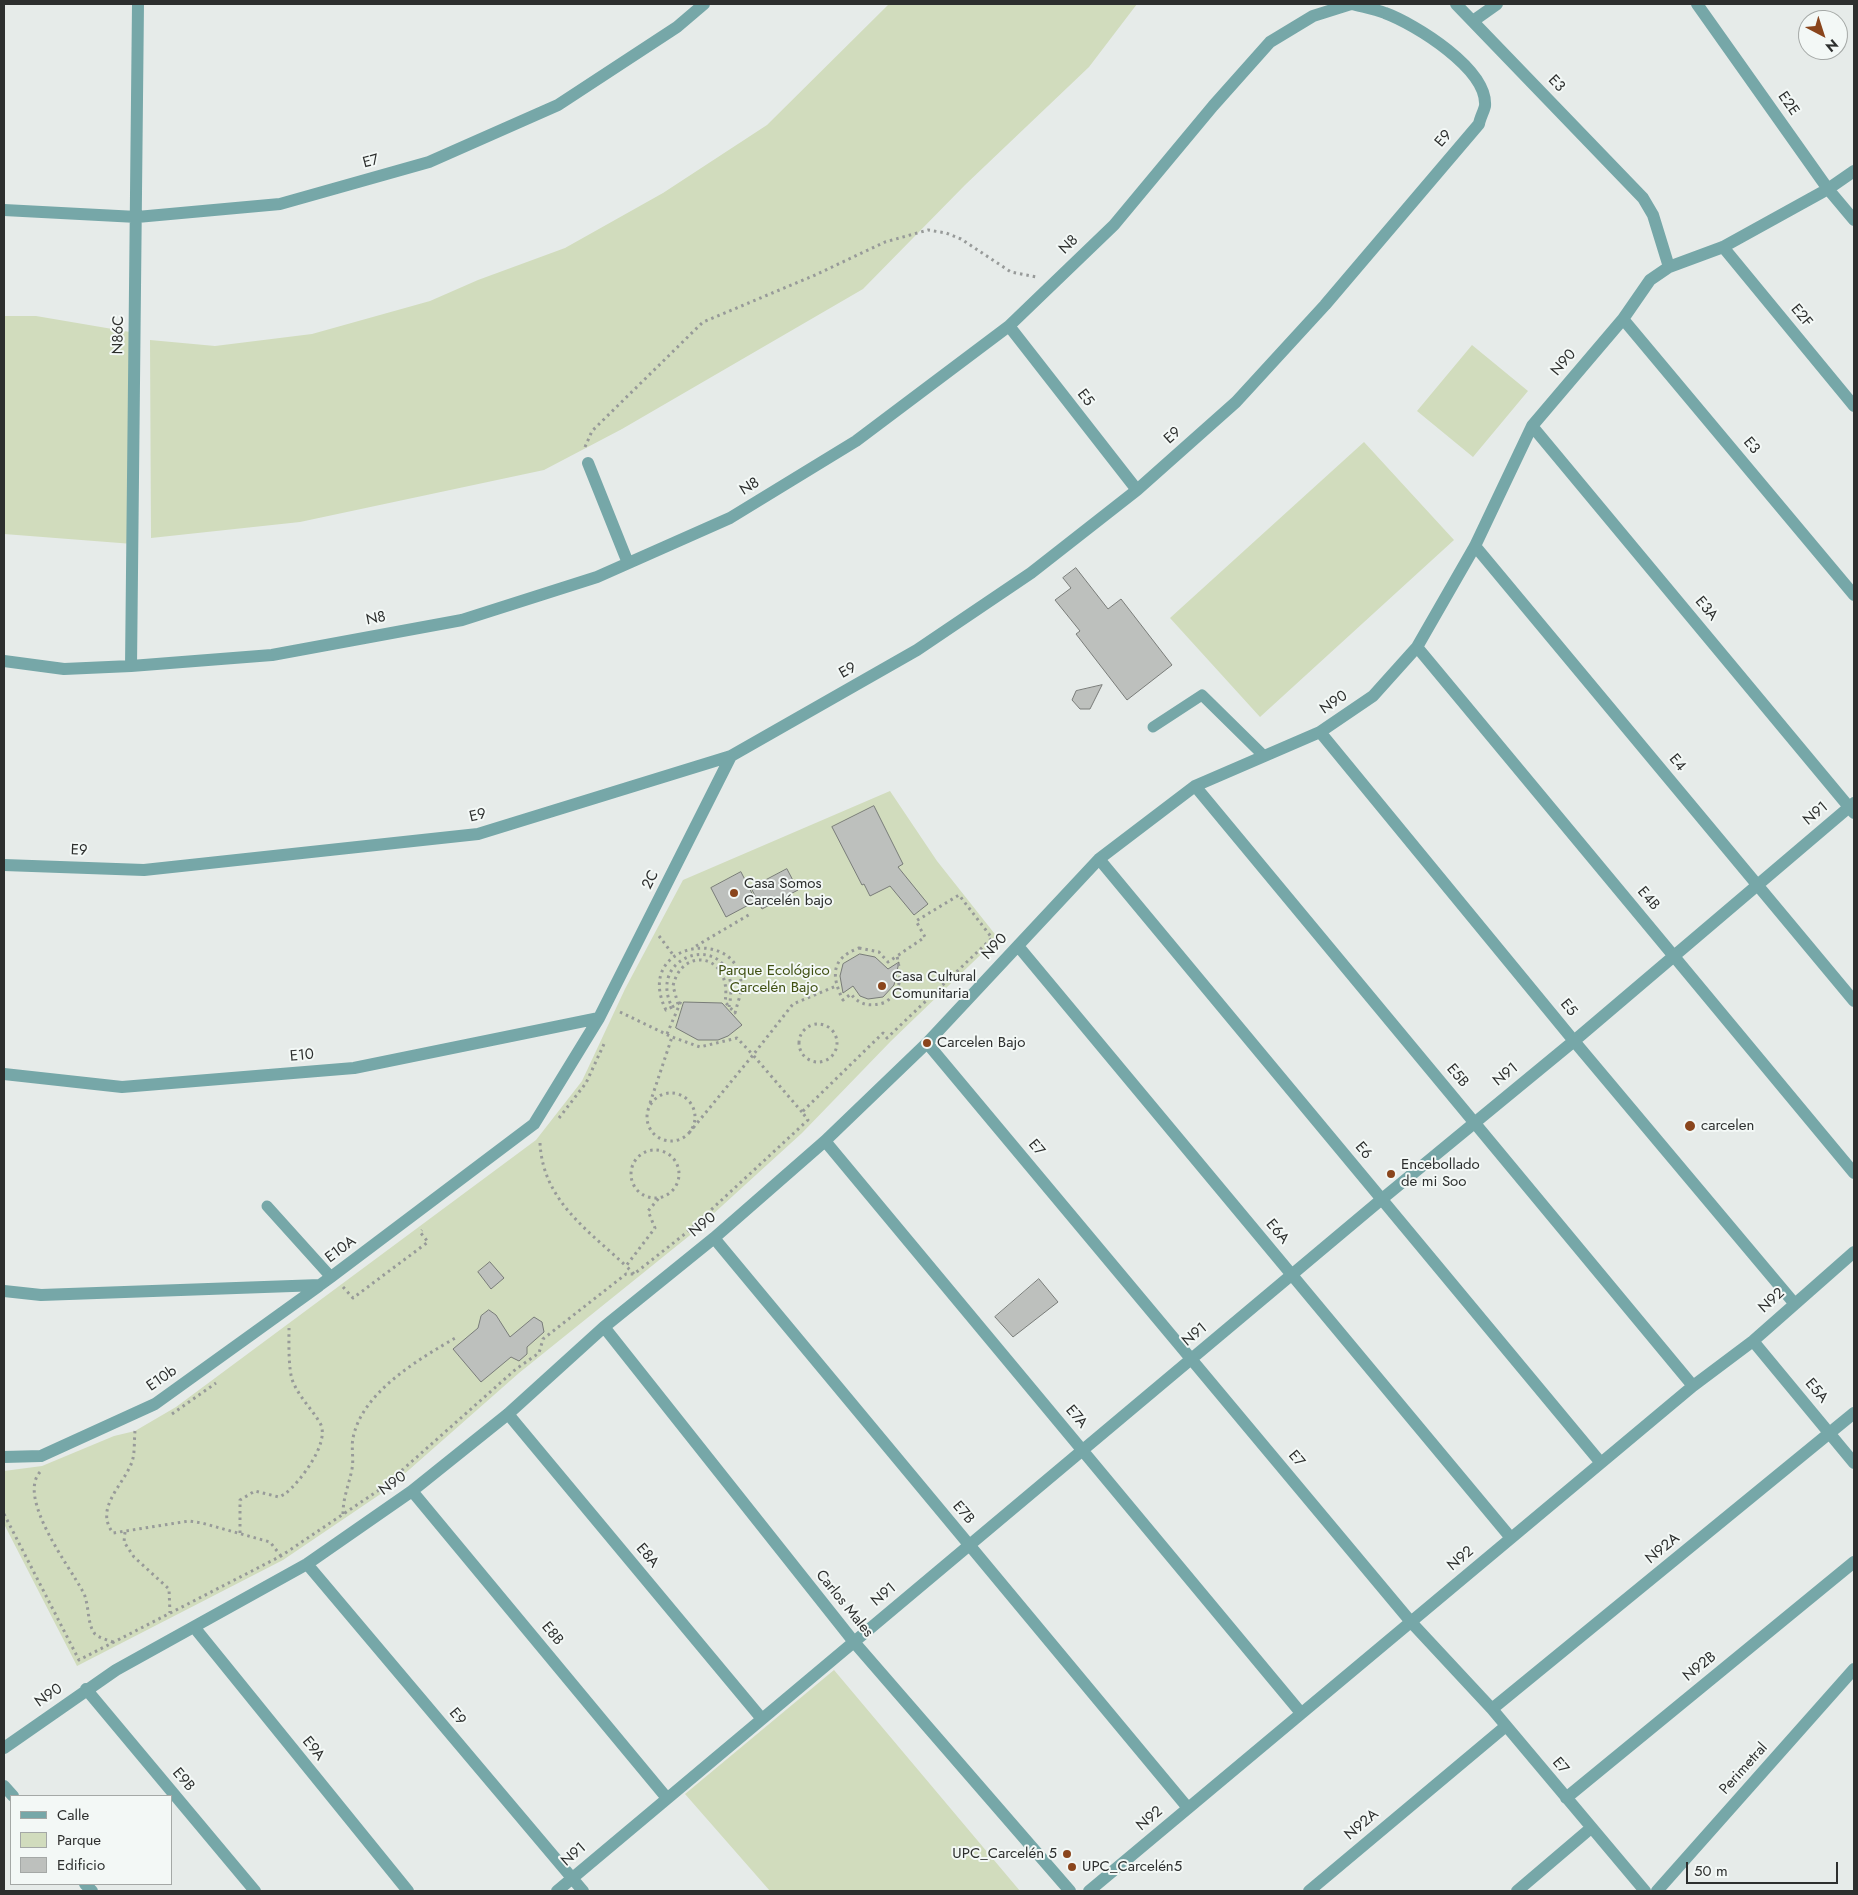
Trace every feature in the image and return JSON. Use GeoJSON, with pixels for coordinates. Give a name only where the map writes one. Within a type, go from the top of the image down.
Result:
{"type":"FeatureCollection","features":[{"type":"Feature","properties":{"kind":"street"},"geometry":{"type":"LineString","coordinates":[[131,4],[145,4]]}},
{"type":"Feature","properties":{"kind":"street","name":"N86C"},"geometry":{"type":"LineString","coordinates":[[131,666],[138,4]]}},
{"type":"Feature","properties":{"kind":"street","name":"E7"},"geometry":{"type":"LineString","coordinates":[[4,210],[137,217],[280,204],[429,162],[558,105],[677,27],[704,4]]}},
{"type":"Feature","properties":{"kind":"street","name":"N8"},"geometry":{"type":"LineString","coordinates":[[4,661],[64,669],[131,666],[272,655],[462,620],[598,577],[730,518],[847,446],[1008,326],[1114,225],[1213,106],[1270,42],[1313,16],[1352,4],[1385,13],[1414,28],[1447,49],[1480,84]]}},
{"type":"Feature","properties":{"kind":"street","name":"E3"},"geometry":{"type":"LineString","coordinates":[[1456,4],[1643,198],[1653,215],[1669,267]]}},
{"type":"Feature","properties":{"kind":"street"},"geometry":{"type":"LineString","coordinates":[[1473,21],[1497,4]]}},
{"type":"Feature","properties":{"kind":"street","name":"E2E"},"geometry":{"type":"LineString","coordinates":[[1697,4],[1828,189],[1854,220]]}},
{"type":"Feature","properties":{"kind":"street","name":"E9"},"geometry":{"type":"LineString","coordinates":[[4,865],[144,870],[478,834],[731,756],[917,650],[1030,573],[1137,490],[1236,402],[1326,305],[1479,124],[1485,105],[1480,84]]}},
{"type":"Feature","properties":{"kind":"street","name":"N90"},"geometry":{"type":"LineString","coordinates":[[4,1748],[86,1689],[307,1564],[412,1491],[508,1414],[604,1328],[714,1238],[826,1141],[926,1043],[1099,859],[1195,786],[1320,732],[1373,696],[1417,647],[1475,546],[1532,426],[1623,319],[1650,280],[1669,267],[1723,247],[1828,189],[1854,171]]}},
{"type":"Feature","properties":{"kind":"street","name":"E2F"},"geometry":{"type":"LineString","coordinates":[[1723,247],[1854,406]]}},
{"type":"Feature","properties":{"kind":"street","name":"E3"},"geometry":{"type":"LineString","coordinates":[[1623,319],[1852,588]]}},
{"type":"Feature","properties":{"kind":"street","name":"E5"},"geometry":{"type":"LineString","coordinates":[[1008,326],[1137,490]]}},
{"type":"Feature","properties":{"kind":"street","name":"E3A"},"geometry":{"type":"LineString","coordinates":[[1532,426],[1853,808]]}},
{"type":"Feature","properties":{"kind":"street"},"geometry":{"type":"LineString","coordinates":[[588,462],[628,563]]}},
{"type":"Feature","properties":{"kind":"street","name":"E4"},"geometry":{"type":"LineString","coordinates":[[1475,546],[1854,1001]]}},
{"type":"Feature","properties":{"kind":"street","name":"E4B"},"geometry":{"type":"LineString","coordinates":[[1417,647],[1854,1173]]}},
{"type":"Feature","properties":{"kind":"street","name":"E5"},"geometry":{"type":"LineString","coordinates":[[1320,732],[1574,1041],[1794,1303]]}},
{"type":"Feature","properties":{"kind":"street","name":"2C"},"geometry":{"type":"LineString","coordinates":[[599,1018],[731,756]]}},
{"type":"Feature","properties":{"kind":"street","name":"E5B"},"geometry":{"type":"LineString","coordinates":[[1195,786],[1693,1386]]}},
{"type":"Feature","properties":{"kind":"street","name":"N91"},"geometry":{"type":"LineString","coordinates":[[556,1891],[1474,1122],[1574,1041],[1757,884],[1853,808]]}},
{"type":"Feature","properties":{"kind":"street","name":"E6"},"geometry":{"type":"LineString","coordinates":[[1099,859],[1601,1463]]}},
{"type":"Feature","properties":{"kind":"street","name":"E6A"},"geometry":{"type":"LineString","coordinates":[[1018,946],[1511,1538]]}},
{"type":"Feature","properties":{"kind":"street","name":"E10"},"geometry":{"type":"LineString","coordinates":[[4,1074],[122,1087],[354,1068],[599,1018]]}},
{"type":"Feature","properties":{"kind":"street","name":"E10A"},"geometry":{"type":"LineString","coordinates":[[4,1291],[41,1295],[320,1286],[534,1124],[599,1018]]}},
{"type":"Feature","properties":{"kind":"street","name":"E7"},"geometry":{"type":"LineString","coordinates":[[926,1043],[1411,1622],[1492,1709],[1645,1891]]}},
{"type":"Feature","properties":{"kind":"street","name":"E7A"},"geometry":{"type":"LineString","coordinates":[[826,1141],[1301,1714]]}},
{"type":"Feature","properties":{"kind":"street","name":"E7B"},"geometry":{"type":"LineString","coordinates":[[714,1238],[1188,1808]]}},
{"type":"Feature","properties":{"kind":"street","name":"N92"},"geometry":{"type":"LineString","coordinates":[[1089,1891],[1693,1386],[1753,1341],[1854,1252]]}},
{"type":"Feature","properties":{"kind":"street","name":"E10b"},"geometry":{"type":"LineString","coordinates":[[4,1458],[41,1456],[155,1404],[320,1286]]}},
{"type":"Feature","properties":{"kind":"street","name":"Carlos Males"},"geometry":{"type":"LineString","coordinates":[[604,1328],[854,1642],[1070,1891]]}},
{"type":"Feature","properties":{"kind":"street","name":"E5A"},"geometry":{"type":"LineString","coordinates":[[1753,1341],[1854,1463]]}},
{"type":"Feature","properties":{"kind":"street","name":"N92A"},"geometry":{"type":"LineString","coordinates":[[1492,1709],[1854,1413]]}},
{"type":"Feature","properties":{"kind":"street","name":"E8A"},"geometry":{"type":"LineString","coordinates":[[508,1414],[762,1719]]}},
{"type":"Feature","properties":{"kind":"street","name":"E8B"},"geometry":{"type":"LineString","coordinates":[[412,1491],[666,1797]]}},
{"type":"Feature","properties":{"kind":"street","name":"N92B"},"geometry":{"type":"LineString","coordinates":[[1566,1798],[1854,1562]]}},
{"type":"Feature","properties":{"kind":"street","name":"E9"},"geometry":{"type":"LineString","coordinates":[[307,1564],[583,1891]]}},
{"type":"Feature","properties":{"kind":"street","name":"E9A"},"geometry":{"type":"LineString","coordinates":[[194,1627],[408,1891]]}},
{"type":"Feature","properties":{"kind":"street","name":"Perimetral"},"geometry":{"type":"LineString","coordinates":[[1658,1891],[1854,1669]]}},
{"type":"Feature","properties":{"kind":"street","name":"E9B"},"geometry":{"type":"LineString","coordinates":[[86,1689],[255,1891]]}},
{"type":"Feature","properties":{"kind":"street","name":"N92A"},"geometry":{"type":"LineString","coordinates":[[1309,1891],[1506,1726]]}},
{"type":"Feature","properties":{"kind":"street"},"geometry":{"type":"LineString","coordinates":[[1517,1891],[1591,1828]]}},
{"type":"Feature","properties":{"kind":"lane"},"geometry":{"type":"LineString","coordinates":[[1153,727],[1202,695],[1264,756]]}},
{"type":"Feature","properties":{"kind":"lane"},"geometry":{"type":"LineString","coordinates":[[267,1206],[331,1277]]}},
{"type":"Feature","properties":{"kind":"path"},"geometry":{"type":"LineString","coordinates":[[588,462],[584,450],[592,431],[703,322],[813,276],[885,242],[928,230],[946,232],[961,239],[1011,272],[1056,281]]}},
{"type":"Feature","properties":{"kind":"path"},"geometry":{"type":"LineString","coordinates":[[802,1112],[883,1033],[888,1038],[992,938],[958,895],[916,921],[925,937],[888,962],[879,952],[869,948],[859,948],[850,951],[842,958],[836,966],[834,976],[836,986],[843,1000],[851,994],[856,1001],[866,1005],[886,1002],[899,987],[901,977],[897,956]]}},
{"type":"Feature","properties":{"kind":"path"},"geometry":{"type":"LineString","coordinates":[[695,947],[709,947],[722,953],[732,962],[739,975],[741,990],[735,1013],[724,1002],[727,989],[721,971],[715,965],[696,960],[687,963],[675,977],[673,986],[678,1004],[666,1010],[660,1000],[659,986],[662,972],[674,956],[681,951],[695,947],[752,913]]}},
{"type":"Feature","properties":{"kind":"path"},"geometry":{"type":"LineString","coordinates":[[659,936],[674,956]]}},
{"type":"Feature","properties":{"kind":"path"},"geometry":{"type":"LineString","coordinates":[[672,1007],[668,997],[667,986],[669,974],[675,965],[685,958],[696,954],[718,959],[726,967],[732,977],[733,989],[729,1007]]}},
{"type":"Feature","properties":{"kind":"path"},"geometry":{"type":"LineString","coordinates":[[672,1037],[646,1117],[648,1125],[658,1138],[674,1141],[689,1133],[793,1004],[836,986]]}},
{"type":"Feature","properties":{"kind":"path"},"geometry":{"type":"LineString","coordinates":[[667,1034],[681,1001]]}},
{"type":"Feature","properties":{"kind":"path"},"geometry":{"type":"LineString","coordinates":[[4,1514],[79,1660],[281,1556],[382,1488],[516,1369],[539,1353],[543,1339],[626,1274],[634,1274],[686,1233],[808,1120],[737,1038],[700,1047],[672,1037],[620,1012]]}},
{"type":"Feature","properties":{"kind":"path"},"geometry":{"type":"LineString","coordinates":[[819,1024],[832,1030],[837,1044],[831,1057],[817,1062],[804,1056],[799,1042],[805,1028],[819,1024]]}},
{"type":"Feature","properties":{"kind":"path"},"geometry":{"type":"LineString","coordinates":[[648,1108],[659,1096],[667,1093],[683,1096],[694,1109],[695,1117],[689,1133]]}},
{"type":"Feature","properties":{"kind":"path"},"geometry":{"type":"LineString","coordinates":[[540,1143],[543,1168],[564,1208],[634,1274]]}},
{"type":"Feature","properties":{"kind":"path"},"geometry":{"type":"LineString","coordinates":[[626,1266],[655,1228],[648,1211],[659,1198],[674,1190],[680,1174],[674,1158],[660,1150],[643,1152],[632,1165],[632,1182],[642,1194],[659,1198]]}},
{"type":"Feature","properties":{"kind":"path"},"geometry":{"type":"LineString","coordinates":[[240,1533],[240,1500],[255,1491],[279,1497],[286,1494],[320,1451],[323,1433],[320,1424],[301,1400],[292,1380],[289,1328]]}},
{"type":"Feature","properties":{"kind":"path"},"geometry":{"type":"LineString","coordinates":[[343,1514],[343,1498],[352,1469],[353,1437],[368,1402],[404,1371],[457,1337]]}},
{"type":"Feature","properties":{"kind":"path"},"geometry":{"type":"LineString","coordinates":[[135,1431],[132,1461],[118,1490],[109,1501],[106,1513],[109,1527],[113,1533],[189,1521],[270,1542],[281,1556]]}},
{"type":"Feature","properties":{"kind":"path"},"geometry":{"type":"LineString","coordinates":[[43,1470],[35,1479],[33,1489],[40,1514],[57,1552],[83,1590],[91,1625],[96,1634],[113,1642]]}},
{"type":"Feature","properties":{"kind":"path"},"geometry":{"type":"LineString","coordinates":[[125,1532],[124,1542],[134,1557],[169,1589],[170,1613]]}},
{"type":"Feature","properties":{"kind":"green space"},"geometry":{"type":"Polygon","coordinates":[[[889,4],[1137,4],[1089,67],[965,185],[863,289],[622,429],[544,470],[300,522],[151,538],[150,340],[215,346],[312,334],[430,301],[478,280],[565,248],[663,193],[767,125],[889,4]]]}},
{"type":"Feature","properties":{"kind":"green space"},"geometry":{"type":"Polygon","coordinates":[[[4,316],[36,316],[136,333],[133,544],[4,534],[4,316]]]}},
{"type":"Feature","properties":{"kind":"green space"},"geometry":{"type":"Polygon","coordinates":[[[1472,345],[1528,391],[1473,457],[1417,411],[1472,345]]]}},
{"type":"Feature","properties":{"kind":"green space"},"geometry":{"type":"Polygon","coordinates":[[[1364,442],[1454,540],[1260,717],[1170,618],[1364,442]]]}},
{"type":"Feature","properties":{"kind":"green space","name":"Parque Ecológico Carcelén Bajo"},"geometry":{"type":"Polygon","coordinates":[[[890,791],[937,861],[998,938],[891,1041],[802,1133],[689,1236],[519,1373],[385,1491],[283,1560],[77,1666],[4,1524],[4,1471],[42,1466],[114,1436],[135,1431],[176,1407],[536,1140],[582,1081],[625,989],[683,880],[890,791]]]}},
{"type":"Feature","properties":{"kind":"green space"},"geometry":{"type":"Polygon","coordinates":[[[834,1670],[1020,1891],[770,1891],[685,1794],[834,1670]]]}},
{"type":"Feature","properties":{"kind":"building"},"geometry":{"type":"Polygon","coordinates":[[[1076,568],[1108,609],[1121,599],[1172,665],[1127,700],[1076,634],[1080,631],[1055,600],[1071,588],[1063,578],[1076,568]]]}},
{"type":"Feature","properties":{"kind":"building"},"geometry":{"type":"Polygon","coordinates":[[[1102,685],[1090,709],[1080,709],[1072,700],[1076,691],[1102,685]]]}},
{"type":"Feature","properties":{"kind":"building"},"geometry":{"type":"Polygon","coordinates":[[[874,806],[903,864],[898,867],[928,904],[914,915],[890,886],[870,896],[864,884],[862,885],[832,827],[874,806]]]}},
{"type":"Feature","properties":{"kind":"building"},"geometry":{"type":"Polygon","coordinates":[[[787,869],[798,890],[762,909],[751,888],[787,869]]]}},
{"type":"Feature","properties":{"kind":"building"},"geometry":{"type":"Polygon","coordinates":[[[741,872],[756,901],[726,917],[711,888],[741,872]]]}},
{"type":"Feature","properties":{"kind":"building"},"geometry":{"type":"Polygon","coordinates":[[[860,954],[875,957],[888,969],[899,962],[894,985],[883,997],[868,999],[860,996],[853,986],[843,993],[840,976],[843,964],[860,954]]]}},
{"type":"Feature","properties":{"kind":"building"},"geometry":{"type":"Polygon","coordinates":[[[684,1002],[722,1003],[742,1025],[728,1036],[718,1040],[698,1040],[676,1028],[684,1002]]]}},
{"type":"Feature","properties":{"kind":"building"},"geometry":{"type":"Polygon","coordinates":[[[490,1262],[504,1278],[491,1289],[478,1272],[490,1262]]]}},
{"type":"Feature","properties":{"kind":"building"},"geometry":{"type":"Polygon","coordinates":[[[1039,1279],[1058,1302],[1013,1337],[995,1317],[1039,1279]]]}},
{"type":"Feature","properties":{"kind":"building"},"geometry":{"type":"Polygon","coordinates":[[[489,1310],[496,1315],[510,1337],[534,1317],[542,1322],[544,1332],[527,1347],[527,1354],[519,1361],[511,1357],[481,1382],[453,1349],[478,1328],[481,1316],[489,1310]]]}},
{"type":"Feature","properties":{"kind":"place","name":"Casa Somos Carcelén bajo"},"geometry":{"type":"Point","coordinates":[734,893]}},
{"type":"Feature","properties":{"kind":"place","name":"Casa Cultural Comunitaria"},"geometry":{"type":"Point","coordinates":[882,986]}},
{"type":"Feature","properties":{"kind":"place","name":"Carcelen Bajo"},"geometry":{"type":"Point","coordinates":[927,1043]}},
{"type":"Feature","properties":{"kind":"place","name":"carcelen"},"geometry":{"type":"Point","coordinates":[1690,1126]}},
{"type":"Feature","properties":{"kind":"place","name":"Encebollado de mi Soo"},"geometry":{"type":"Point","coordinates":[1391,1174]}},
{"type":"Feature","properties":{"kind":"place","name":"UPC_Carcelén 5"},"geometry":{"type":"Point","coordinates":[1067,1854]}},
{"type":"Feature","properties":{"kind":"place","name":"UPC_Carcelén5"},"geometry":{"type":"Point","coordinates":[1072,1867]}}]}
